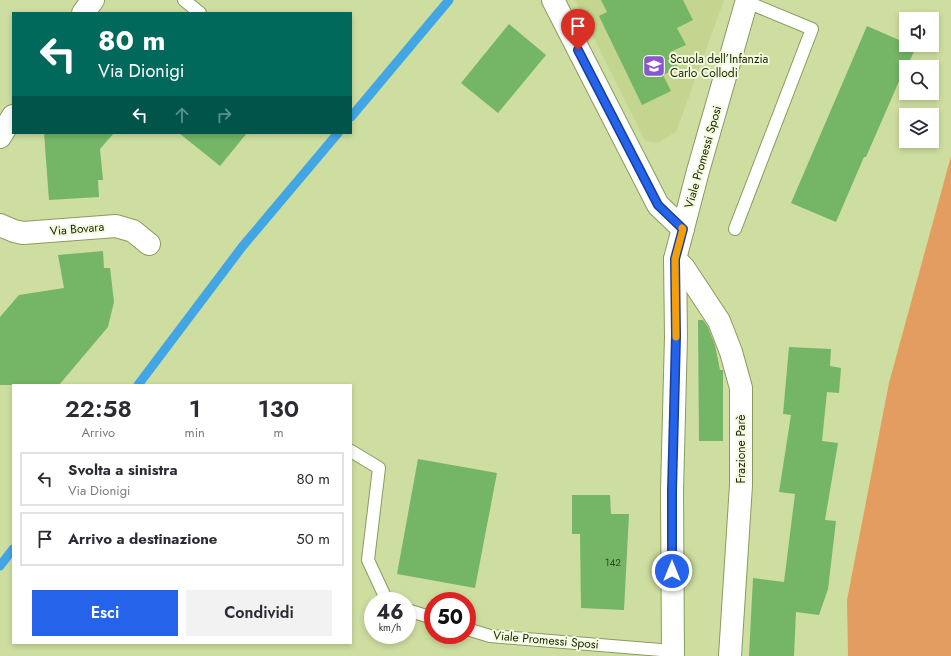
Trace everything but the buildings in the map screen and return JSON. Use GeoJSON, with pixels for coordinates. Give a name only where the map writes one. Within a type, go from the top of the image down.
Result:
{"type":"FeatureCollection","features":[{"type":"Feature","properties":{"kind":"street"},"geometry":{"type":"LineString","coordinates":[[84,12],[93,0]]}},
{"type":"Feature","properties":{"kind":"street"},"geometry":{"type":"LineString","coordinates":[[553,0],[658,205],[683,229]]}},
{"type":"Feature","properties":{"kind":"street","name":"Viale Promessi Sposi"},"geometry":{"type":"LineString","coordinates":[[673,653],[672,491],[676,336],[675,259],[747,1]]}},
{"type":"Feature","properties":{"kind":"street"},"geometry":{"type":"LineString","coordinates":[[0,137],[12,118]]}},
{"type":"Feature","properties":{"kind":"street","name":"Via Bovara"},"geometry":{"type":"LineString","coordinates":[[0,225],[23,233],[116,226],[133,231],[149,244]]}},
{"type":"Feature","properties":{"kind":"street","name":"Frazione Parè"},"geometry":{"type":"LineString","coordinates":[[675,259],[684,268],[719,321],[731,352],[741,388],[742,485],[730,656]]}},
{"type":"Feature","properties":{"kind":"lane"},"geometry":{"type":"LineString","coordinates":[[184,0],[199,12]]}},
{"type":"Feature","properties":{"kind":"lane","name":"Viale Promessi Sposi"},"geometry":{"type":"LineString","coordinates":[[735,229],[812,29],[747,1]]}},
{"type":"Feature","properties":{"kind":"lane"},"geometry":{"type":"LineString","coordinates":[[352,451],[379,468],[368,560],[383,592]]}},
{"type":"Feature","properties":{"kind":"lane","name":"Viale Promessi Sposi"},"geometry":{"type":"LineString","coordinates":[[476,632],[490,636],[673,653]]}},
{"type":"Feature","properties":{"kind":"shaded area","name":"Scuola dell’Infanzia Carlo Collodi"},"geometry":{"type":"Polygon","coordinates":[[[575,0],[724,0],[676,132],[658,143],[645,141],[575,0]]]}},
{"type":"Feature","properties":{"kind":"shaded area"},"geometry":{"type":"Polygon","coordinates":[[[951,156],[951,656],[848,656],[847,600],[889,383],[951,156]]]}},
{"type":"Feature","properties":{"kind":"waterway"},"geometry":{"type":"LineString","coordinates":[[352,116],[449,0]]}},
{"type":"Feature","properties":{"kind":"waterway"},"geometry":{"type":"LineString","coordinates":[[139,384],[242,247],[337,134]]}},
{"type":"Feature","properties":{"kind":"waterway"},"geometry":{"type":"LineString","coordinates":[[0,566],[12,550]]}},
{"type":"Feature","properties":{"kind":"slow traffic"},"geometry":{"type":"LineString","coordinates":[[676,337],[675,259],[682,228]]}},
{"type":"Feature","properties":{"kind":"place","name":"Scuola dell’Infanzia Carlo Collodi"},"geometry":{"type":"Point","coordinates":[654,66]}},
{"type":"Feature","properties":{"kind":"route"},"geometry":{"type":"LineString","coordinates":[[578,50],[658,205],[683,229],[675,259],[676,336],[672,491],[672,571]]}}]}
